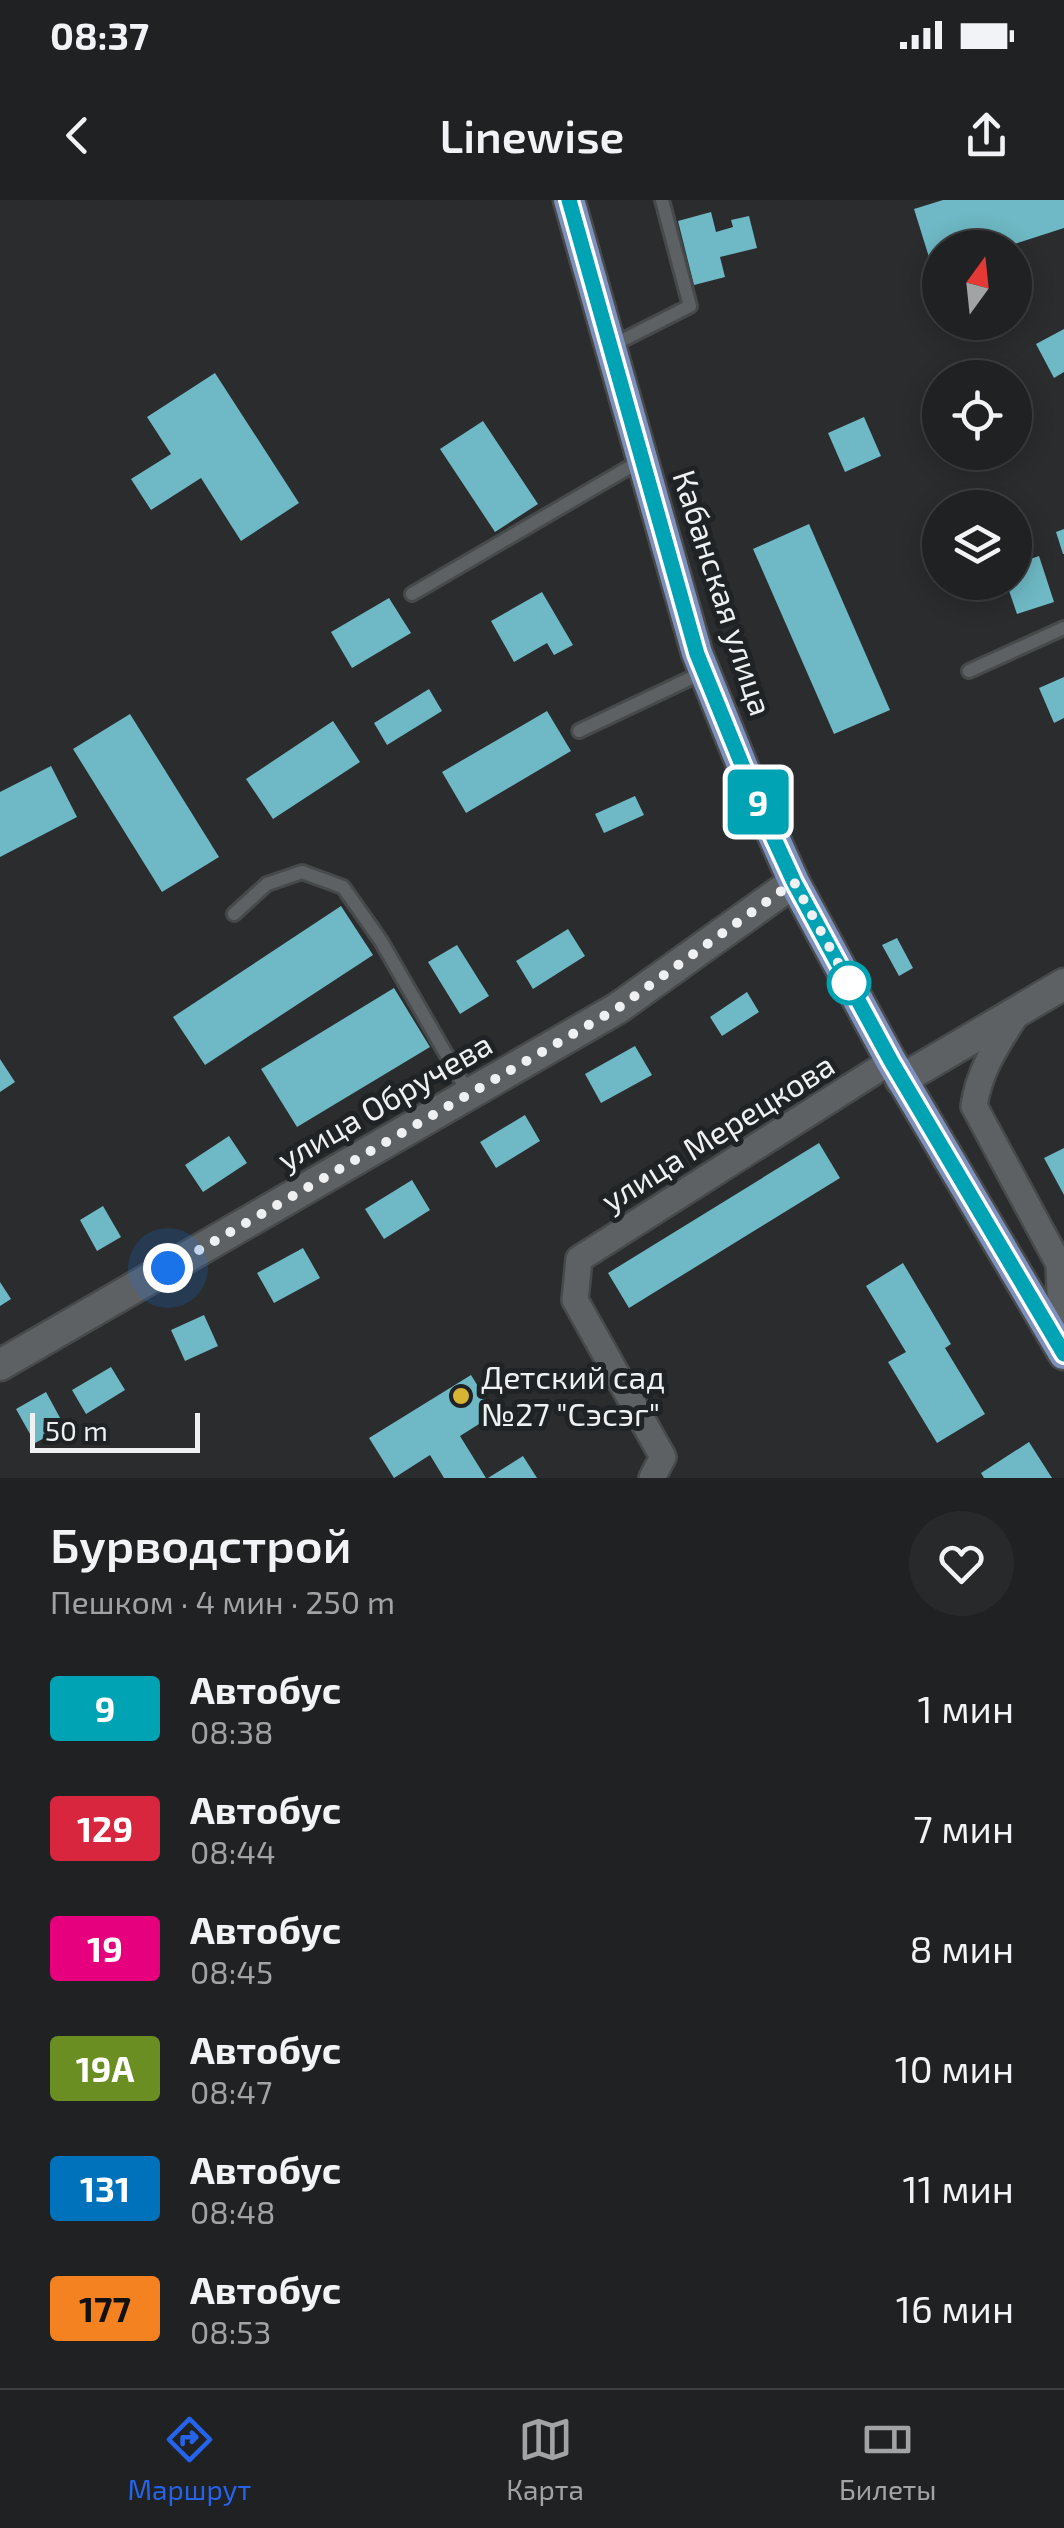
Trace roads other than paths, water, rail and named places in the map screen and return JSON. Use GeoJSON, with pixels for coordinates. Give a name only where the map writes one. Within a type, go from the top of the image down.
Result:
{"type":"FeatureCollection","features":[{"type":"Feature","properties":{"kind":"main road","name":"Кабанская улица"},"geometry":{"type":"LineString","coordinates":[[569,200],[704,672],[794,882],[896,1070],[1063,1352]]}},
{"type":"Feature","properties":{"kind":"street","name":"улица Обручева"},"geometry":{"type":"LineString","coordinates":[[0,1365],[618,1008],[794,882]]}},
{"type":"Feature","properties":{"kind":"street"},"geometry":{"type":"LineString","coordinates":[[896,1070],[1018,1011],[1064,984]]}},
{"type":"Feature","properties":{"kind":"street"},"geometry":{"type":"LineString","coordinates":[[1018,1011],[983,1070],[974,1106],[1059,1264],[1063,1352]]}},
{"type":"Feature","properties":{"kind":"street","name":"улица Мерецкова"},"geometry":{"type":"LineString","coordinates":[[652,1478],[663,1458],[576,1300],[579,1260],[896,1070]]}},
{"type":"Feature","properties":{"kind":"lane"},"geometry":{"type":"LineString","coordinates":[[610,346],[690,306],[662,200]]}},
{"type":"Feature","properties":{"kind":"lane"},"geometry":{"type":"LineString","coordinates":[[412,594],[642,460]]}},
{"type":"Feature","properties":{"kind":"lane"},"geometry":{"type":"LineString","coordinates":[[969,671],[1064,628]]}},
{"type":"Feature","properties":{"kind":"lane"},"geometry":{"type":"LineString","coordinates":[[580,732],[704,672]]}},
{"type":"Feature","properties":{"kind":"lane"},"geometry":{"type":"LineString","coordinates":[[234,914],[267,884],[302,872],[343,886],[381,941],[469,1094]]}},
{"type":"Feature","properties":{"kind":"place","name":"Детский сад №27 \"Сэсэг\""},"geometry":{"type":"Point","coordinates":[461,1396]}}]}
